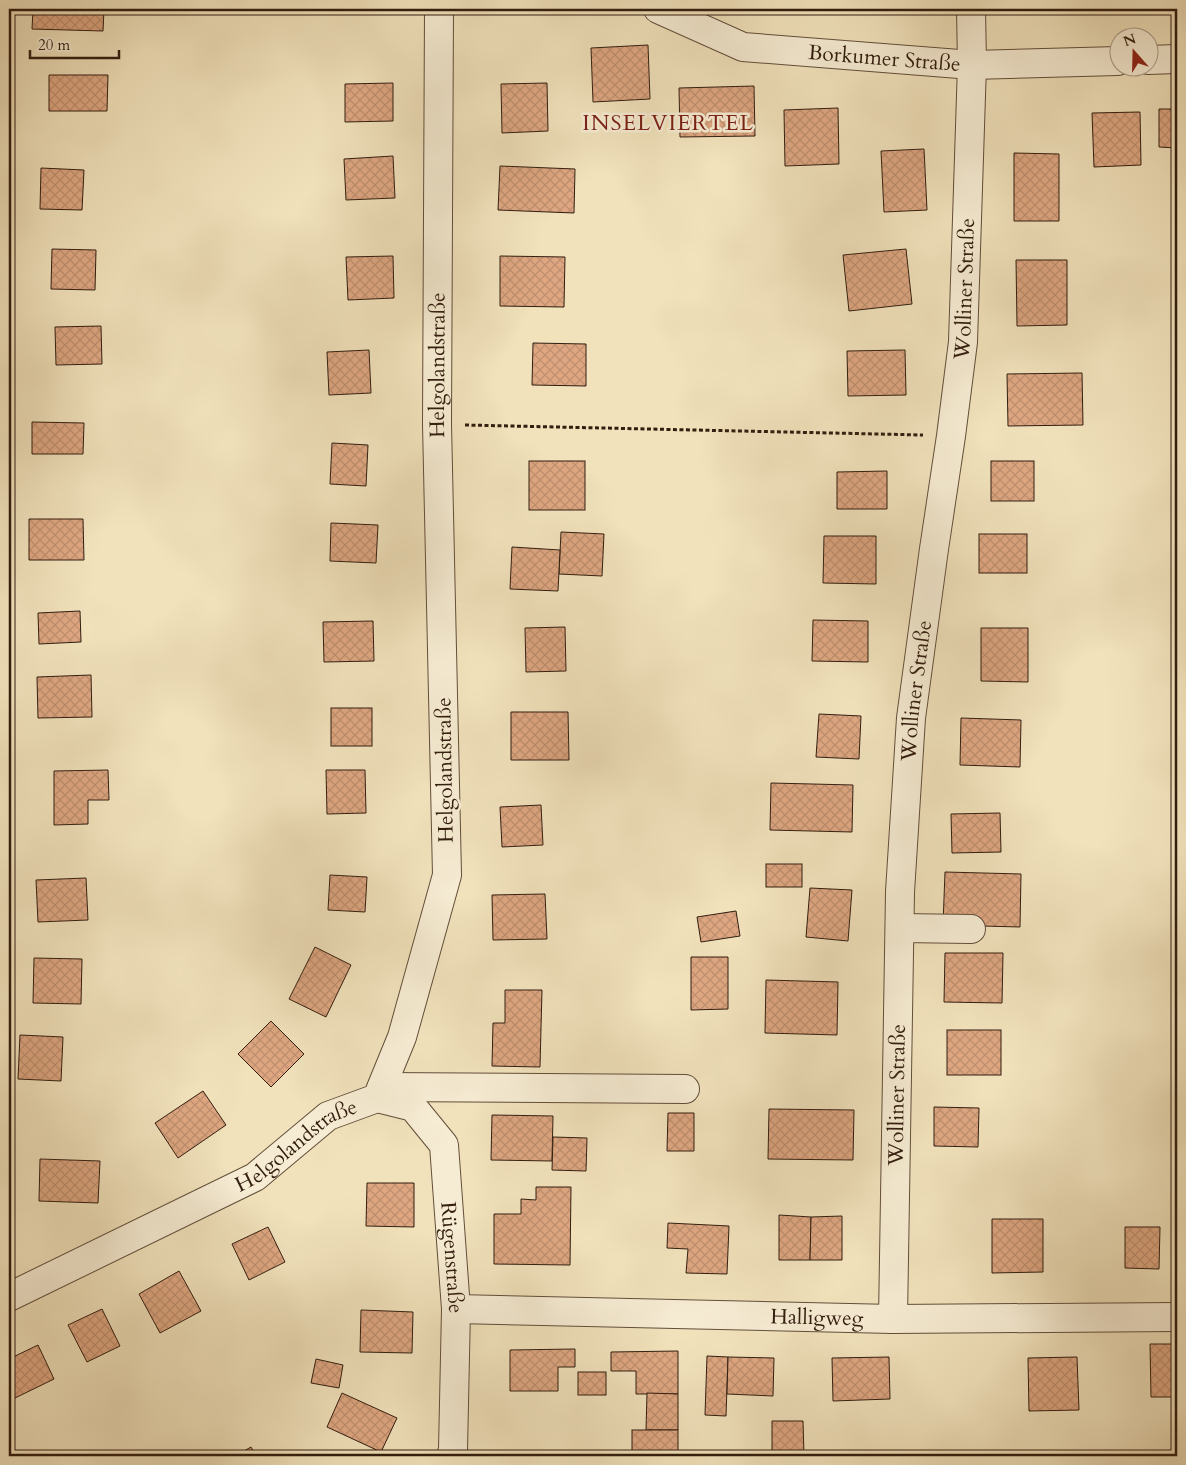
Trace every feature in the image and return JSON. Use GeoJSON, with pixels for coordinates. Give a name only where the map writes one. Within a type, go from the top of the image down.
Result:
{"type":"FeatureCollection","features":[{"type":"Feature","properties":{"kind":"street","name":"Helgolandstraße"},"geometry":{"type":"LineString","coordinates":[[9,1297],[255,1177],[328,1116],[380,1093],[402,1037],[447,875],[437,424],[439,9]]}},
{"type":"Feature","properties":{"kind":"street","name":"Borkumer Straße"},"geometry":{"type":"LineString","coordinates":[[658,9],[743,47],[972,65],[1108,61]]}},
{"type":"Feature","properties":{"kind":"street","name":"Wolliner Straße"},"geometry":{"type":"LineString","coordinates":[[893,1320],[900,928],[911,718],[963,342],[972,65],[971,9]]}},
{"type":"Feature","properties":{"kind":"street"},"geometry":{"type":"LineString","coordinates":[[1158,60],[1177,59]]}},
{"type":"Feature","properties":{"kind":"street"},"geometry":{"type":"LineString","coordinates":[[900,928],[971,928]]}},
{"type":"Feature","properties":{"kind":"street"},"geometry":{"type":"LineString","coordinates":[[380,1093],[685,1089]]}},
{"type":"Feature","properties":{"kind":"street","name":"Rügenstraße"},"geometry":{"type":"LineString","coordinates":[[380,1093],[413,1107],[444,1145],[456,1309],[453,1450],[451,1456]]}},
{"type":"Feature","properties":{"kind":"street","name":"Halligweg"},"geometry":{"type":"LineString","coordinates":[[456,1309],[893,1320],[1177,1317]]}},
{"type":"Feature","properties":{"kind":"path"},"geometry":{"type":"LineString","coordinates":[[437,424],[951,436]]}},
{"type":"Feature","properties":{"kind":"building"},"geometry":{"type":"Polygon","coordinates":[[[33,9],[104,9],[103,31],[32,29],[33,9]]]}},
{"type":"Feature","properties":{"kind":"building"},"geometry":{"type":"Polygon","coordinates":[[[807,9],[885,9],[885,12],[807,12],[807,9]]]}},
{"type":"Feature","properties":{"kind":"building"},"geometry":{"type":"Polygon","coordinates":[[[1029,9],[1089,9],[1089,11],[1029,9]]]}},
{"type":"Feature","properties":{"kind":"building"},"geometry":{"type":"Polygon","coordinates":[[[648,45],[650,99],[593,102],[591,48],[648,45]]]}},
{"type":"Feature","properties":{"kind":"building"},"geometry":{"type":"Polygon","coordinates":[[[49,75],[108,75],[107,111],[49,111],[49,75]]]}},
{"type":"Feature","properties":{"kind":"building"},"geometry":{"type":"Polygon","coordinates":[[[393,83],[393,121],[345,122],[345,84],[393,83]]]}},
{"type":"Feature","properties":{"kind":"building"},"geometry":{"type":"Polygon","coordinates":[[[547,83],[548,131],[502,133],[501,84],[547,83]]]}},
{"type":"Feature","properties":{"kind":"building"},"geometry":{"type":"Polygon","coordinates":[[[754,86],[755,136],[680,137],[679,88],[754,86]]]}},
{"type":"Feature","properties":{"kind":"building"},"geometry":{"type":"Polygon","coordinates":[[[838,108],[839,164],[785,166],[784,110],[838,108]]]}},
{"type":"Feature","properties":{"kind":"building"},"geometry":{"type":"Polygon","coordinates":[[[1159,109],[1177,109],[1177,148],[1159,147],[1159,109]]]}},
{"type":"Feature","properties":{"kind":"building"},"geometry":{"type":"Polygon","coordinates":[[[1140,112],[1141,165],[1094,167],[1092,113],[1140,112]]]}},
{"type":"Feature","properties":{"kind":"building"},"geometry":{"type":"Polygon","coordinates":[[[924,149],[927,210],[884,212],[881,151],[924,149]]]}},
{"type":"Feature","properties":{"kind":"building"},"geometry":{"type":"Polygon","coordinates":[[[1014,153],[1059,154],[1059,221],[1014,221],[1014,153]]]}},
{"type":"Feature","properties":{"kind":"building"},"geometry":{"type":"Polygon","coordinates":[[[393,156],[395,198],[346,200],[344,159],[393,156]]]}},
{"type":"Feature","properties":{"kind":"building"},"geometry":{"type":"Polygon","coordinates":[[[500,166],[575,169],[574,213],[498,210],[500,166]]]}},
{"type":"Feature","properties":{"kind":"building"},"geometry":{"type":"Polygon","coordinates":[[[41,168],[84,170],[82,210],[40,209],[41,168]]]}},
{"type":"Feature","properties":{"kind":"building"},"geometry":{"type":"Polygon","coordinates":[[[52,249],[96,250],[95,290],[51,289],[52,249]]]}},
{"type":"Feature","properties":{"kind":"building"},"geometry":{"type":"Polygon","coordinates":[[[906,249],[912,304],[849,311],[843,255],[906,249]]]}},
{"type":"Feature","properties":{"kind":"building"},"geometry":{"type":"Polygon","coordinates":[[[393,256],[394,298],[348,300],[346,257],[393,256]]]}},
{"type":"Feature","properties":{"kind":"building"},"geometry":{"type":"Polygon","coordinates":[[[500,256],[565,257],[564,307],[500,306],[500,256]]]}},
{"type":"Feature","properties":{"kind":"building"},"geometry":{"type":"Polygon","coordinates":[[[1016,260],[1067,260],[1067,325],[1017,326],[1016,260]]]}},
{"type":"Feature","properties":{"kind":"building"},"geometry":{"type":"Polygon","coordinates":[[[101,326],[102,364],[56,365],[55,327],[101,326]]]}},
{"type":"Feature","properties":{"kind":"building"},"geometry":{"type":"Polygon","coordinates":[[[533,343],[586,344],[586,386],[532,385],[533,343]]]}},
{"type":"Feature","properties":{"kind":"building"},"geometry":{"type":"Polygon","coordinates":[[[369,350],[371,393],[329,395],[327,352],[369,350]]]}},
{"type":"Feature","properties":{"kind":"building"},"geometry":{"type":"Polygon","coordinates":[[[905,350],[906,395],[848,396],[847,351],[905,350]]]}},
{"type":"Feature","properties":{"kind":"building"},"geometry":{"type":"Polygon","coordinates":[[[1082,373],[1083,425],[1008,426],[1007,374],[1082,373]]]}},
{"type":"Feature","properties":{"kind":"building"},"geometry":{"type":"Polygon","coordinates":[[[32,422],[84,423],[83,454],[32,454],[32,422]]]}},
{"type":"Feature","properties":{"kind":"building"},"geometry":{"type":"Polygon","coordinates":[[[332,443],[368,445],[366,486],[330,484],[332,443]]]}},
{"type":"Feature","properties":{"kind":"building"},"geometry":{"type":"Polygon","coordinates":[[[529,461],[585,461],[585,510],[529,510],[529,461]]]}},
{"type":"Feature","properties":{"kind":"building"},"geometry":{"type":"Polygon","coordinates":[[[991,461],[1034,461],[1034,501],[991,501],[991,461]]]}},
{"type":"Feature","properties":{"kind":"building"},"geometry":{"type":"Polygon","coordinates":[[[887,471],[887,509],[837,509],[837,472],[887,471]]]}},
{"type":"Feature","properties":{"kind":"building"},"geometry":{"type":"Polygon","coordinates":[[[29,519],[83,519],[84,560],[29,560],[29,519]]]}},
{"type":"Feature","properties":{"kind":"building"},"geometry":{"type":"Polygon","coordinates":[[[331,523],[378,525],[376,563],[330,561],[331,523]]]}},
{"type":"Feature","properties":{"kind":"building"},"geometry":{"type":"Polygon","coordinates":[[[561,532],[604,534],[602,576],[559,574],[561,532]]]}},
{"type":"Feature","properties":{"kind":"building"},"geometry":{"type":"Polygon","coordinates":[[[979,534],[1027,534],[1027,573],[979,573],[979,534]]]}},
{"type":"Feature","properties":{"kind":"building"},"geometry":{"type":"Polygon","coordinates":[[[824,536],[876,536],[876,584],[823,583],[824,536]]]}},
{"type":"Feature","properties":{"kind":"building"},"geometry":{"type":"Polygon","coordinates":[[[512,547],[560,550],[558,591],[510,589],[512,547]]]}},
{"type":"Feature","properties":{"kind":"building"},"geometry":{"type":"Polygon","coordinates":[[[80,611],[81,642],[39,644],[38,613],[80,611]]]}},
{"type":"Feature","properties":{"kind":"building"},"geometry":{"type":"Polygon","coordinates":[[[813,620],[868,621],[868,662],[812,661],[813,620]]]}},
{"type":"Feature","properties":{"kind":"building"},"geometry":{"type":"Polygon","coordinates":[[[373,621],[374,661],[324,662],[323,622],[373,621]]]}},
{"type":"Feature","properties":{"kind":"building"},"geometry":{"type":"Polygon","coordinates":[[[565,627],[566,671],[526,672],[525,628],[565,627]]]}},
{"type":"Feature","properties":{"kind":"building"},"geometry":{"type":"Polygon","coordinates":[[[981,628],[1028,628],[1028,682],[981,681],[981,628]]]}},
{"type":"Feature","properties":{"kind":"building"},"geometry":{"type":"Polygon","coordinates":[[[91,675],[92,717],[38,718],[37,677],[91,675]]]}},
{"type":"Feature","properties":{"kind":"building"},"geometry":{"type":"Polygon","coordinates":[[[331,708],[372,708],[372,746],[331,746],[331,708]]]}},
{"type":"Feature","properties":{"kind":"building"},"geometry":{"type":"Polygon","coordinates":[[[511,712],[568,712],[569,760],[511,760],[511,712]]]}},
{"type":"Feature","properties":{"kind":"building"},"geometry":{"type":"Polygon","coordinates":[[[819,714],[861,716],[859,759],[816,757],[819,714]]]}},
{"type":"Feature","properties":{"kind":"building"},"geometry":{"type":"Polygon","coordinates":[[[961,718],[1021,720],[1020,767],[960,765],[961,718]]]}},
{"type":"Feature","properties":{"kind":"building"},"geometry":{"type":"Polygon","coordinates":[[[108,770],[109,800],[88,800],[88,824],[54,825],[54,771],[108,770]]]}},
{"type":"Feature","properties":{"kind":"building"},"geometry":{"type":"Polygon","coordinates":[[[326,770],[365,770],[366,813],[327,814],[326,770]]]}},
{"type":"Feature","properties":{"kind":"building"},"geometry":{"type":"Polygon","coordinates":[[[771,783],[853,785],[852,832],[770,830],[771,783]]]}},
{"type":"Feature","properties":{"kind":"building"},"geometry":{"type":"Polygon","coordinates":[[[541,805],[543,845],[502,847],[500,807],[541,805]]]}},
{"type":"Feature","properties":{"kind":"building"},"geometry":{"type":"Polygon","coordinates":[[[1000,813],[1001,852],[952,853],[951,814],[1000,813]]]}},
{"type":"Feature","properties":{"kind":"building"},"geometry":{"type":"Polygon","coordinates":[[[766,864],[802,864],[802,887],[766,887],[766,864]]]}},
{"type":"Feature","properties":{"kind":"building"},"geometry":{"type":"Polygon","coordinates":[[[945,872],[1021,874],[1020,927],[943,925],[945,872]]]}},
{"type":"Feature","properties":{"kind":"building"},"geometry":{"type":"Polygon","coordinates":[[[330,875],[367,877],[365,912],[328,910],[330,875]]]}},
{"type":"Feature","properties":{"kind":"building"},"geometry":{"type":"Polygon","coordinates":[[[86,878],[88,920],[38,922],[36,880],[86,878]]]}},
{"type":"Feature","properties":{"kind":"building"},"geometry":{"type":"Polygon","coordinates":[[[810,888],[852,890],[848,941],[806,937],[810,888]]]}},
{"type":"Feature","properties":{"kind":"building"},"geometry":{"type":"Polygon","coordinates":[[[545,894],[547,939],[493,940],[492,895],[545,894]]]}},
{"type":"Feature","properties":{"kind":"building"},"geometry":{"type":"Polygon","coordinates":[[[736,911],[740,936],[701,942],[697,917],[736,911]]]}},
{"type":"Feature","properties":{"kind":"building"},"geometry":{"type":"Polygon","coordinates":[[[315,947],[351,965],[326,1017],[289,999],[315,947]]]}},
{"type":"Feature","properties":{"kind":"building"},"geometry":{"type":"Polygon","coordinates":[[[945,953],[1003,953],[1002,1003],[944,1002],[945,953]]]}},
{"type":"Feature","properties":{"kind":"building"},"geometry":{"type":"Polygon","coordinates":[[[691,957],[728,957],[728,1009],[691,1010],[691,957]]]}},
{"type":"Feature","properties":{"kind":"building"},"geometry":{"type":"Polygon","coordinates":[[[34,958],[82,959],[81,1004],[33,1003],[34,958]]]}},
{"type":"Feature","properties":{"kind":"building"},"geometry":{"type":"Polygon","coordinates":[[[766,980],[838,982],[837,1035],[765,1033],[766,980]]]}},
{"type":"Feature","properties":{"kind":"building"},"geometry":{"type":"Polygon","coordinates":[[[505,990],[542,990],[540,1067],[492,1066],[493,1023],[505,1023],[505,990]]]}},
{"type":"Feature","properties":{"kind":"building"},"geometry":{"type":"Polygon","coordinates":[[[271,1021],[304,1054],[271,1087],[238,1054],[271,1021]]]}},
{"type":"Feature","properties":{"kind":"building"},"geometry":{"type":"Polygon","coordinates":[[[947,1030],[1001,1030],[1001,1075],[947,1075],[947,1030]]]}},
{"type":"Feature","properties":{"kind":"building"},"geometry":{"type":"Polygon","coordinates":[[[20,1035],[63,1037],[61,1081],[18,1079],[20,1035]]]}},
{"type":"Feature","properties":{"kind":"building"},"geometry":{"type":"Polygon","coordinates":[[[203,1091],[226,1125],[178,1158],[155,1123],[203,1091]]]}},
{"type":"Feature","properties":{"kind":"building"},"geometry":{"type":"Polygon","coordinates":[[[934,1107],[979,1108],[978,1147],[934,1146],[934,1107]]]}},
{"type":"Feature","properties":{"kind":"building"},"geometry":{"type":"Polygon","coordinates":[[[769,1109],[854,1110],[853,1160],[768,1159],[769,1109]]]}},
{"type":"Feature","properties":{"kind":"building"},"geometry":{"type":"Polygon","coordinates":[[[668,1113],[694,1113],[694,1151],[667,1151],[668,1113]]]}},
{"type":"Feature","properties":{"kind":"building"},"geometry":{"type":"Polygon","coordinates":[[[492,1115],[553,1116],[552,1161],[491,1160],[492,1115]]]}},
{"type":"Feature","properties":{"kind":"building"},"geometry":{"type":"Polygon","coordinates":[[[553,1137],[587,1138],[586,1171],[552,1170],[553,1137]]]}},
{"type":"Feature","properties":{"kind":"building"},"geometry":{"type":"Polygon","coordinates":[[[40,1159],[100,1161],[98,1203],[39,1201],[40,1159]]]}},
{"type":"Feature","properties":{"kind":"building"},"geometry":{"type":"Polygon","coordinates":[[[367,1183],[414,1183],[414,1227],[366,1226],[367,1183]]]}},
{"type":"Feature","properties":{"kind":"building"},"geometry":{"type":"Polygon","coordinates":[[[536,1187],[571,1187],[570,1265],[494,1264],[494,1214],[521,1214],[521,1199],[536,1200],[536,1187]]]}},
{"type":"Feature","properties":{"kind":"building"},"geometry":{"type":"Polygon","coordinates":[[[779,1215],[811,1217],[810,1260],[779,1260],[779,1215]]]}},
{"type":"Feature","properties":{"kind":"building"},"geometry":{"type":"Polygon","coordinates":[[[842,1216],[842,1260],[810,1260],[811,1217],[842,1216]]]}},
{"type":"Feature","properties":{"kind":"building"},"geometry":{"type":"Polygon","coordinates":[[[992,1219],[1043,1219],[1043,1272],[992,1273],[992,1219]]]}},
{"type":"Feature","properties":{"kind":"building"},"geometry":{"type":"Polygon","coordinates":[[[668,1223],[729,1226],[727,1274],[686,1273],[688,1249],[667,1248],[668,1223]]]}},
{"type":"Feature","properties":{"kind":"building"},"geometry":{"type":"Polygon","coordinates":[[[268,1227],[285,1262],[249,1280],[232,1244],[268,1227]]]}},
{"type":"Feature","properties":{"kind":"building"},"geometry":{"type":"Polygon","coordinates":[[[1125,1227],[1160,1227],[1159,1269],[1125,1268],[1125,1227]]]}},
{"type":"Feature","properties":{"kind":"building"},"geometry":{"type":"Polygon","coordinates":[[[179,1271],[201,1311],[160,1333],[139,1294],[179,1271]]]}},
{"type":"Feature","properties":{"kind":"building"},"geometry":{"type":"Polygon","coordinates":[[[102,1309],[120,1346],[87,1362],[68,1325],[102,1309]]]}},
{"type":"Feature","properties":{"kind":"building"},"geometry":{"type":"Polygon","coordinates":[[[361,1310],[413,1312],[412,1353],[360,1352],[361,1310]]]}},
{"type":"Feature","properties":{"kind":"building"},"geometry":{"type":"Polygon","coordinates":[[[1150,1344],[1177,1344],[1177,1397],[1151,1397],[1150,1344]]]}},
{"type":"Feature","properties":{"kind":"building"},"geometry":{"type":"Polygon","coordinates":[[[38,1345],[54,1379],[15,1398],[9,1385],[9,1359],[38,1345]]]}},
{"type":"Feature","properties":{"kind":"building"},"geometry":{"type":"Polygon","coordinates":[[[575,1349],[575,1367],[558,1367],[558,1391],[510,1391],[510,1350],[575,1349]]]}},
{"type":"Feature","properties":{"kind":"building"},"geometry":{"type":"Polygon","coordinates":[[[678,1351],[678,1394],[636,1394],[636,1371],[611,1371],[611,1352],[678,1351]]]}},
{"type":"Feature","properties":{"kind":"building"},"geometry":{"type":"Polygon","coordinates":[[[707,1356],[728,1357],[726,1416],[705,1415],[707,1356]]]}},
{"type":"Feature","properties":{"kind":"building"},"geometry":{"type":"Polygon","coordinates":[[[728,1357],[774,1358],[773,1396],[727,1394],[728,1357]]]}},
{"type":"Feature","properties":{"kind":"building"},"geometry":{"type":"Polygon","coordinates":[[[889,1357],[890,1399],[833,1401],[832,1358],[889,1357]]]}},
{"type":"Feature","properties":{"kind":"building"},"geometry":{"type":"Polygon","coordinates":[[[1077,1357],[1079,1410],[1029,1411],[1028,1358],[1077,1357]]]}},
{"type":"Feature","properties":{"kind":"building"},"geometry":{"type":"Polygon","coordinates":[[[316,1359],[343,1365],[339,1388],[311,1383],[316,1359]]]}},
{"type":"Feature","properties":{"kind":"building"},"geometry":{"type":"Polygon","coordinates":[[[578,1372],[606,1372],[606,1395],[578,1395],[578,1372]]]}},
{"type":"Feature","properties":{"kind":"building"},"geometry":{"type":"Polygon","coordinates":[[[342,1393],[397,1418],[381,1452],[327,1427],[342,1393]]]}},
{"type":"Feature","properties":{"kind":"building"},"geometry":{"type":"Polygon","coordinates":[[[647,1393],[678,1394],[678,1430],[646,1430],[647,1393]]]}},
{"type":"Feature","properties":{"kind":"building"},"geometry":{"type":"Polygon","coordinates":[[[772,1421],[803,1421],[804,1456],[772,1456],[772,1421]]]}},
{"type":"Feature","properties":{"kind":"building"},"geometry":{"type":"Polygon","coordinates":[[[632,1430],[678,1430],[678,1456],[632,1456],[632,1430]]]}},
{"type":"Feature","properties":{"kind":"building"},"geometry":{"type":"Polygon","coordinates":[[[251,1447],[256,1456],[235,1456],[251,1447]]]}},
{"type":"Feature","properties":{"kind":"railway"},"geometry":{"type":"LineString","coordinates":[[1159,1456],[1177,1447]]}},
{"type":"Feature","properties":{"kind":"district","name":"INSELVIERTEL"},"geometry":{"type":"Point","coordinates":[668,123]}}]}
